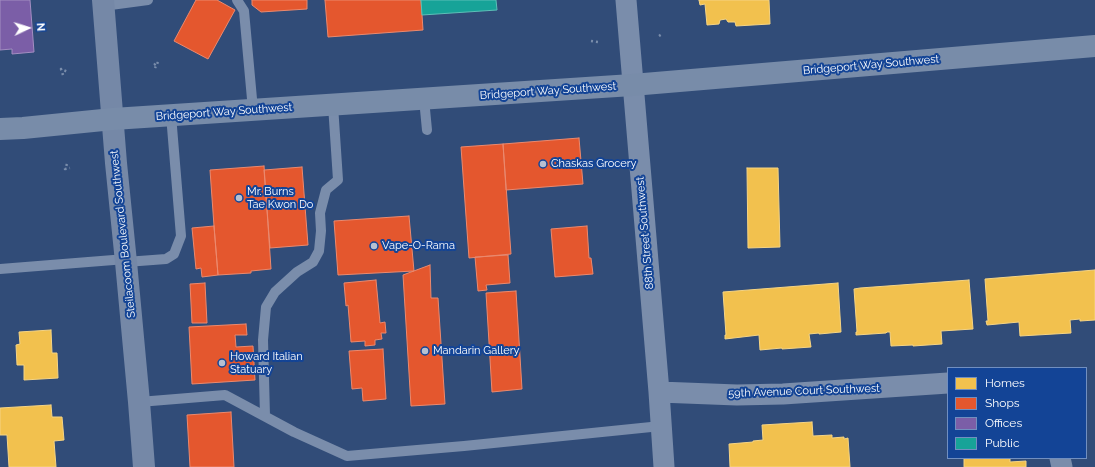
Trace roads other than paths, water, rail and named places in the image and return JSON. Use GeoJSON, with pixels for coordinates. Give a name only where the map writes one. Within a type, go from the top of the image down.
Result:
{"type":"FeatureCollection","features":[{"type":"Feature","properties":{"kind":"main road","name":"Steilacoom Boulevard Southwest"},"geometry":{"type":"LineString","coordinates":[[103,3],[144,467]]}},
{"type":"Feature","properties":{"kind":"main road","name":"Bridgeport Way Southwest"},"geometry":{"type":"LineString","coordinates":[[0,129],[113,119],[632,85],[1095,46]]}},
{"type":"Feature","properties":{"kind":"street","name":"88th Street Southwest"},"geometry":{"type":"LineString","coordinates":[[626,0],[664,467]]}},
{"type":"Feature","properties":{"kind":"street","name":"59th Avenue Court Southwest"},"geometry":{"type":"LineString","coordinates":[[659,392],[737,395],[783,394],[947,383]]}},
{"type":"Feature","properties":{"kind":"lane"},"geometry":{"type":"LineString","coordinates":[[103,3],[148,0]]}},
{"type":"Feature","properties":{"kind":"lane"},"geometry":{"type":"LineString","coordinates":[[237,0],[244,11],[253,110]]}},
{"type":"Feature","properties":{"kind":"lane"},"geometry":{"type":"LineString","coordinates":[[424,99],[427,130]]}},
{"type":"Feature","properties":{"kind":"lane"},"geometry":{"type":"LineString","coordinates":[[265,416],[263,340],[266,307],[275,292],[297,272],[313,262],[320,251],[320,213],[326,190],[338,180],[333,105]]}},
{"type":"Feature","properties":{"kind":"lane"},"geometry":{"type":"LineString","coordinates":[[0,269],[126,260],[166,259],[174,254],[181,236],[171,115]]}},
{"type":"Feature","properties":{"kind":"lane"},"geometry":{"type":"LineString","coordinates":[[139,402],[225,395],[294,432],[346,456],[464,446],[661,426]]}},
{"type":"Feature","properties":{"kind":"place","name":"Chaskas Grocery"},"geometry":{"type":"Point","coordinates":[543,164]}},
{"type":"Feature","properties":{"kind":"place","name":"Mr. Burns Tae Kwon Do"},"geometry":{"type":"Point","coordinates":[239,198]}},
{"type":"Feature","properties":{"kind":"place","name":"Vape-O-Rama"},"geometry":{"type":"Point","coordinates":[374,246]}},
{"type":"Feature","properties":{"kind":"place","name":"Mandarin Gallery"},"geometry":{"type":"Point","coordinates":[425,351]}},
{"type":"Feature","properties":{"kind":"place","name":"Howard Italian Statuary"},"geometry":{"type":"Point","coordinates":[222,363]}}]}
